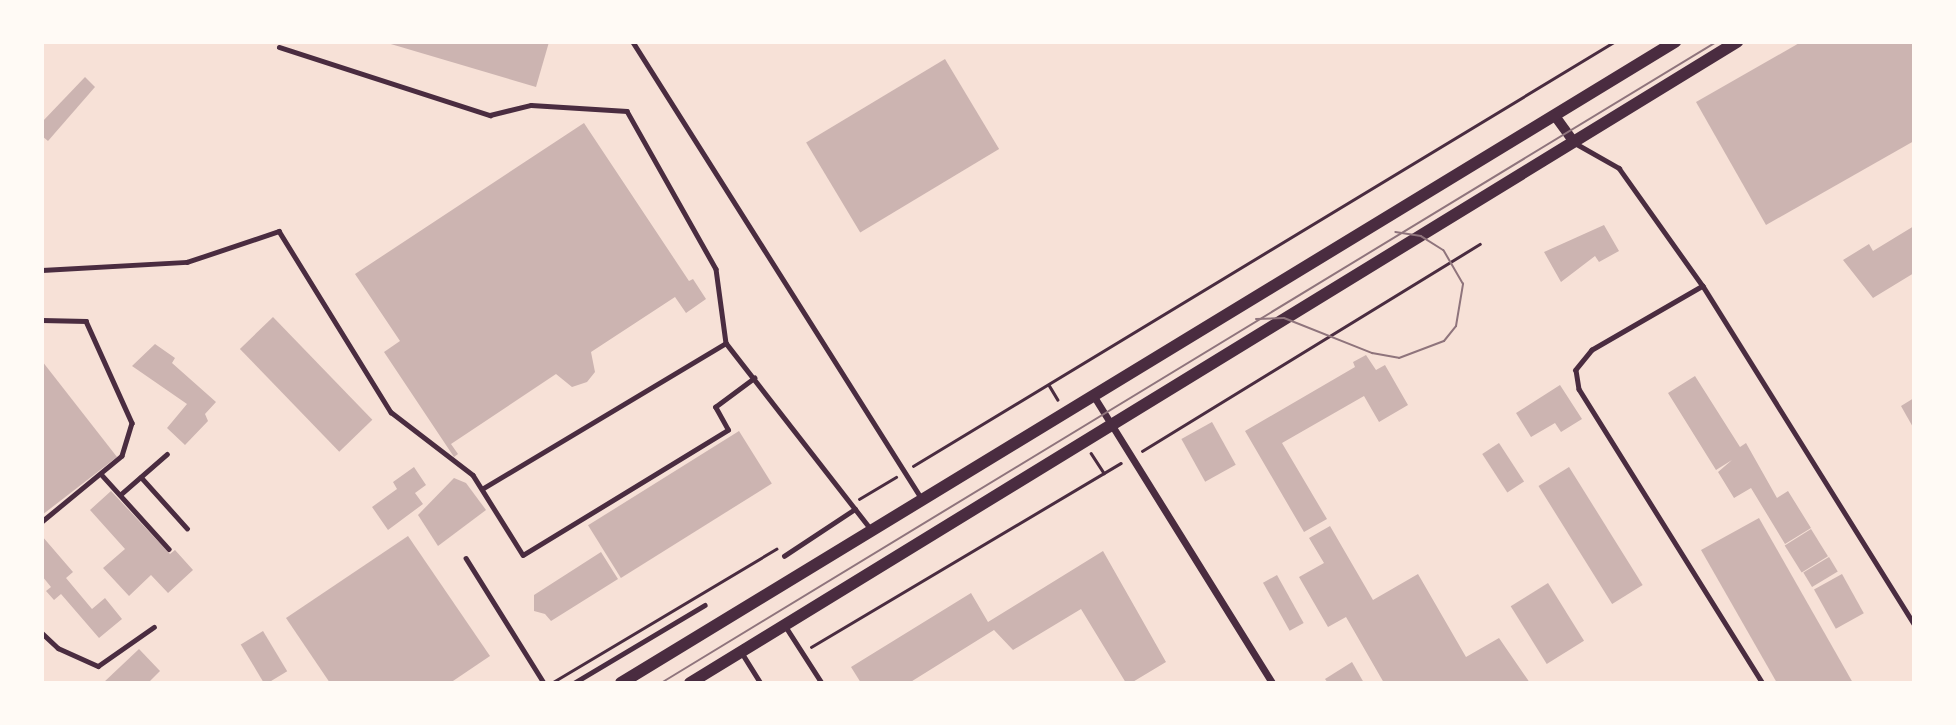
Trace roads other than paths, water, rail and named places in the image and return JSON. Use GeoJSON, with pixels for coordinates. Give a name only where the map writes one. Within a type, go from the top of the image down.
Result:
{"type":"FeatureCollection","features":[{"type":"Feature","properties":{"kind":"main road"},"geometry":{"type":"LineString","coordinates":[[621,683],[1675,42]]}},
{"type":"Feature","properties":{"kind":"main road"},"geometry":{"type":"LineString","coordinates":[[691,683],[1737,42]]}},
{"type":"Feature","properties":{"kind":"main road"},"geometry":{"type":"LineString","coordinates":[[1555,116],[1574,142]]}},
{"type":"Feature","properties":{"kind":"street"},"geometry":{"type":"LineString","coordinates":[[1093,395],[1272,683]]}},
{"type":"Feature","properties":{"kind":"lane"},"geometry":{"type":"LineString","coordinates":[[633,42],[922,499]]}},
{"type":"Feature","properties":{"kind":"lane"},"geometry":{"type":"LineString","coordinates":[[279,47],[490,116],[531,105],[627,111],[716,269],[726,343],[872,530]]}},
{"type":"Feature","properties":{"kind":"lane"},"geometry":{"type":"LineString","coordinates":[[1574,142],[1619,168],[1703,286],[1914,624]]}},
{"type":"Feature","properties":{"kind":"lane"},"geometry":{"type":"LineString","coordinates":[[42,270],[187,262],[279,231],[391,412],[473,475],[523,555],[728,430],[715,407],[754,378]]}},
{"type":"Feature","properties":{"kind":"lane"},"geometry":{"type":"LineString","coordinates":[[1703,286],[1592,349],[1576,370],[1579,389],[1762,683]]}},
{"type":"Feature","properties":{"kind":"lane"},"geometry":{"type":"LineString","coordinates":[[42,320],[86,321],[132,423],[122,456],[42,522]]}},
{"type":"Feature","properties":{"kind":"lane"},"geometry":{"type":"LineString","coordinates":[[482,489],[726,343]]}},
{"type":"Feature","properties":{"kind":"lane"},"geometry":{"type":"LineString","coordinates":[[120,495],[167,454]]}},
{"type":"Feature","properties":{"kind":"lane"},"geometry":{"type":"LineString","coordinates":[[101,474],[169,549]]}},
{"type":"Feature","properties":{"kind":"lane"},"geometry":{"type":"LineString","coordinates":[[141,477],[187,528]]}},
{"type":"Feature","properties":{"kind":"lane"},"geometry":{"type":"LineString","coordinates":[[784,556],[853,507]]}},
{"type":"Feature","properties":{"kind":"lane"},"geometry":{"type":"LineString","coordinates":[[466,558],[544,683]]}},
{"type":"Feature","properties":{"kind":"lane"},"geometry":{"type":"LineString","coordinates":[[573,683],[705,605]]}},
{"type":"Feature","properties":{"kind":"lane"},"geometry":{"type":"LineString","coordinates":[[785,626],[822,683]]}},
{"type":"Feature","properties":{"kind":"lane"},"geometry":{"type":"LineString","coordinates":[[42,633],[58,648],[98,666],[154,627]]}},
{"type":"Feature","properties":{"kind":"lane"},"geometry":{"type":"LineString","coordinates":[[741,652],[761,683]]}},
{"type":"Feature","properties":{"kind":"tram line"},"geometry":{"type":"LineString","coordinates":[[661,683],[1716,42]]}},
{"type":"Feature","properties":{"kind":"tram line"},"geometry":{"type":"LineString","coordinates":[[1256,319],[1284,318],[1372,353],[1399,358],[1444,341],[1456,326],[1463,284],[1443,250],[1421,236],[1395,232]]}}]}
